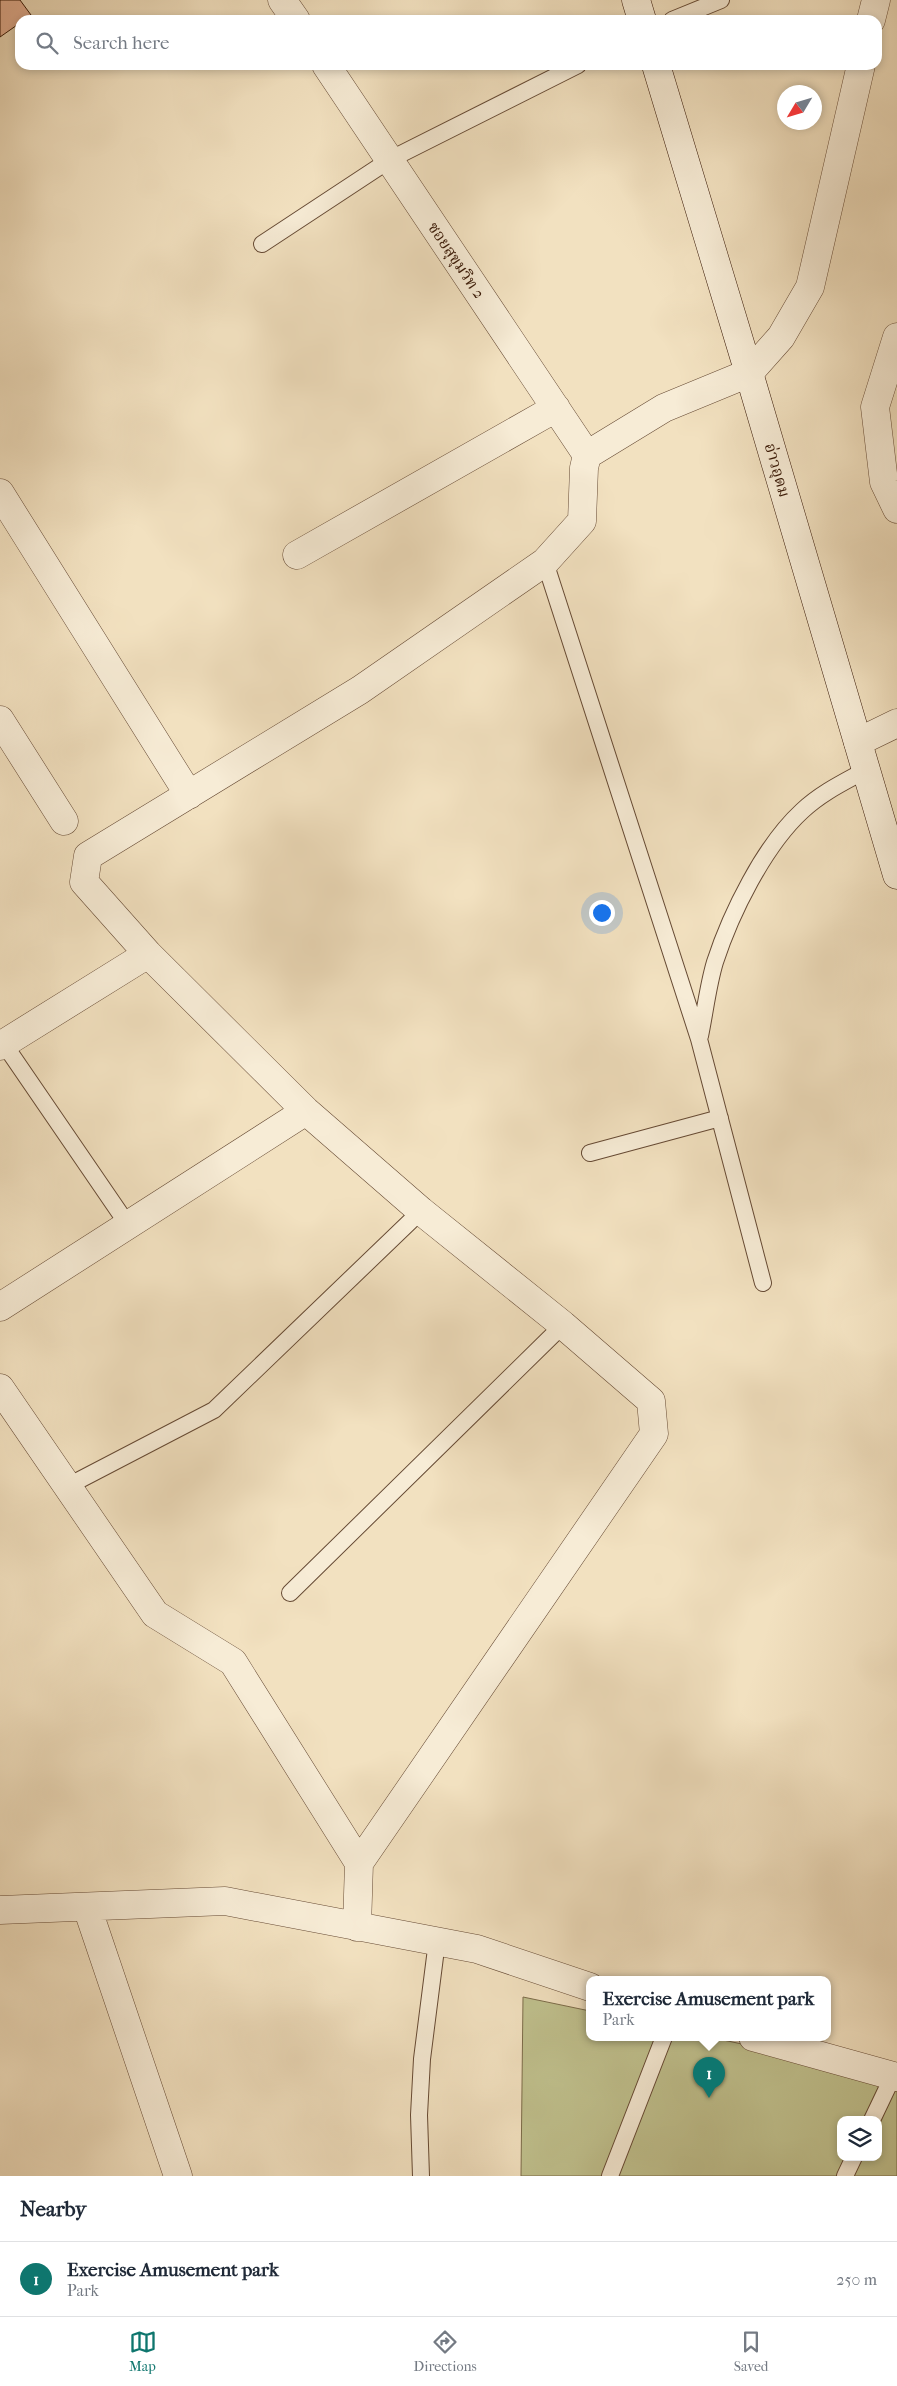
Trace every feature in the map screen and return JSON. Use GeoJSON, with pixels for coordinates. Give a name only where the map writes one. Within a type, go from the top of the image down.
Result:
{"type":"FeatureCollection","features":[{"type":"Feature","properties":{"kind":"street"},"geometry":{"type":"LineString","coordinates":[[282,0],[292,15]]}},
{"type":"Feature","properties":{"kind":"street"},"geometry":{"type":"LineString","coordinates":[[636,0],[640,15]]}},
{"type":"Feature","properties":{"kind":"street"},"geometry":{"type":"LineString","coordinates":[[872,15],[876,0]]}},
{"type":"Feature","properties":{"kind":"street","name":"ซอยสุขุมวิท 2"},"geometry":{"type":"LineString","coordinates":[[329,70],[587,455]]}},
{"type":"Feature","properties":{"kind":"street","name":"อ่าวอุดม"},"geometry":{"type":"LineString","coordinates":[[658,70],[897,875]]}},
{"type":"Feature","properties":{"kind":"street"},"geometry":{"type":"LineString","coordinates":[[357,1926],[359,1864],[654,1434],[651,1401],[563,1325],[422,1211],[306,1111],[148,954],[84,882],[88,856],[360,690],[545,562],[582,521],[584,468],[587,455],[664,408],[749,373],[781,337],[810,287],[860,70]]}},
{"type":"Feature","properties":{"kind":"street"},"geometry":{"type":"LineString","coordinates":[[897,337],[876,407],[884,482],[897,509]]}},
{"type":"Feature","properties":{"kind":"street"},"geometry":{"type":"LineString","coordinates":[[297,555],[556,408]]}},
{"type":"Feature","properties":{"kind":"street"},"geometry":{"type":"LineString","coordinates":[[0,493],[189,795]]}},
{"type":"Feature","properties":{"kind":"street"},"geometry":{"type":"LineString","coordinates":[[0,720],[64,821]]}},
{"type":"Feature","properties":{"kind":"street"},"geometry":{"type":"LineString","coordinates":[[858,742],[897,723]]}},
{"type":"Feature","properties":{"kind":"street"},"geometry":{"type":"LineString","coordinates":[[1,1043],[148,954]]}},
{"type":"Feature","properties":{"kind":"street"},"geometry":{"type":"LineString","coordinates":[[0,1307],[306,1111]]}},
{"type":"Feature","properties":{"kind":"street"},"geometry":{"type":"LineString","coordinates":[[0,1388],[66,1487],[155,1614],[233,1662],[359,1864]]}},
{"type":"Feature","properties":{"kind":"street"},"geometry":{"type":"LineString","coordinates":[[0,1910],[225,1901],[477,1949],[586,1986]]}},
{"type":"Feature","properties":{"kind":"street"},"geometry":{"type":"LineString","coordinates":[[87,1907],[178,2176]]}},
{"type":"Feature","properties":{"kind":"street"},"geometry":{"type":"LineString","coordinates":[[768,2041],[895,2076]]}},
{"type":"Feature","properties":{"kind":"lane"},"geometry":{"type":"LineString","coordinates":[[684,15],[721,0]]}},
{"type":"Feature","properties":{"kind":"lane"},"geometry":{"type":"LineString","coordinates":[[262,244],[390,159],[568,70]]}},
{"type":"Feature","properties":{"kind":"lane"},"geometry":{"type":"LineString","coordinates":[[545,562],[699,1039],[764,1283]]}},
{"type":"Feature","properties":{"kind":"lane"},"geometry":{"type":"LineString","coordinates":[[699,1039],[715,962],[743,892],[782,834],[802,811],[828,790],[866,770]]}},
{"type":"Feature","properties":{"kind":"lane"},"geometry":{"type":"LineString","coordinates":[[1,1043],[128,1225]]}},
{"type":"Feature","properties":{"kind":"lane"},"geometry":{"type":"LineString","coordinates":[[590,1153],[720,1118]]}},
{"type":"Feature","properties":{"kind":"lane"},"geometry":{"type":"LineString","coordinates":[[66,1487],[214,1410],[422,1211]]}},
{"type":"Feature","properties":{"kind":"lane"},"geometry":{"type":"LineString","coordinates":[[290,1593],[563,1325]]}},
{"type":"Feature","properties":{"kind":"lane"},"geometry":{"type":"LineString","coordinates":[[420,2176],[419,2115],[422,2058],[437,1942]]}},
{"type":"Feature","properties":{"kind":"lane"},"geometry":{"type":"LineString","coordinates":[[610,2176],[662,2041]]}},
{"type":"Feature","properties":{"kind":"lane"},"geometry":{"type":"LineString","coordinates":[[874,2116],[895,2076]]}},
{"type":"Feature","properties":{"kind":"lane"},"geometry":{"type":"LineString","coordinates":[[845,2176],[852,2161]]}},
{"type":"Feature","properties":{"kind":"green space"},"geometry":{"type":"Polygon","coordinates":[[[523,1997],[586,2010],[586,2041],[728,2041],[897,2077],[897,2176],[521,2176],[523,1997]]]}},
{"type":"Feature","properties":{"kind":"building"},"geometry":{"type":"Polygon","coordinates":[[[0,0],[20,0],[31,15],[15,15],[15,26],[0,37],[0,0]]]}},
{"type":"Feature","properties":{"kind":"place","name":"Exercise Amusement park"},"geometry":{"type":"Point","coordinates":[709,2098]}}]}
